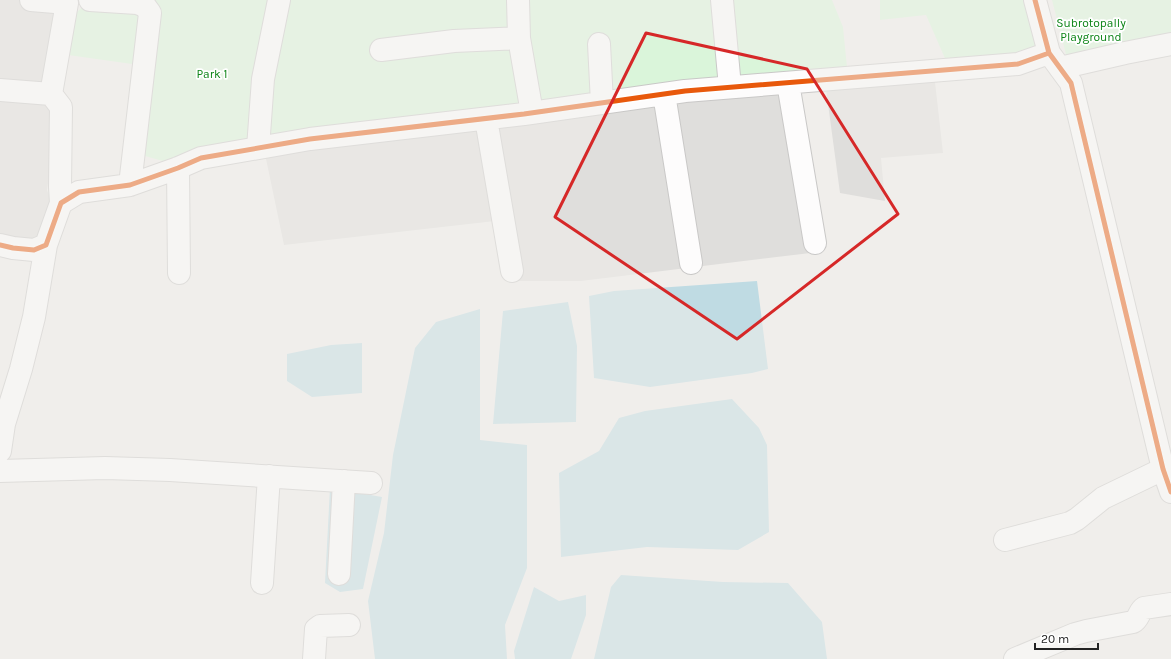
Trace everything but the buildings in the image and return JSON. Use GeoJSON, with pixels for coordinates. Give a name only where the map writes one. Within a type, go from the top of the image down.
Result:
{"type":"FeatureCollection","features":[{"type":"Feature","properties":{"kind":"street"},"geometry":{"type":"LineString","coordinates":[[31,0],[74,2],[51,94]]}},
{"type":"Feature","properties":{"kind":"street"},"geometry":{"type":"LineString","coordinates":[[90,0],[137,3],[145,6],[150,13],[130,185]]}},
{"type":"Feature","properties":{"kind":"street"},"geometry":{"type":"LineString","coordinates":[[258,148],[263,79],[279,0]]}},
{"type":"Feature","properties":{"kind":"street"},"geometry":{"type":"LineString","coordinates":[[518,0],[520,38],[532,113]]}},
{"type":"Feature","properties":{"kind":"street"},"geometry":{"type":"LineString","coordinates":[[722,0],[730,87]]}},
{"type":"Feature","properties":{"kind":"street"},"geometry":{"type":"LineString","coordinates":[[1035,0],[1055,61],[1071,83],[1162,469],[1171,492]]}},
{"type":"Feature","properties":{"kind":"street"},"geometry":{"type":"LineString","coordinates":[[381,50],[454,41],[520,38]]}},
{"type":"Feature","properties":{"kind":"street"},"geometry":{"type":"LineString","coordinates":[[599,44],[602,103]]}},
{"type":"Feature","properties":{"kind":"street"},"geometry":{"type":"LineString","coordinates":[[61,203],[79,192],[130,185],[201,158],[310,139],[486,119],[664,94],[788,82],[1055,61],[1125,53],[1171,44]]}},
{"type":"Feature","properties":{"kind":"street"},"geometry":{"type":"LineString","coordinates":[[788,82],[815,243]]}},
{"type":"Feature","properties":{"kind":"street"},"geometry":{"type":"LineString","coordinates":[[0,90],[51,94],[61,107],[61,203],[46,245],[34,317],[21,369],[4,424],[0,451]]}},
{"type":"Feature","properties":{"kind":"street"},"geometry":{"type":"LineString","coordinates":[[664,94],[691,263]]}},
{"type":"Feature","properties":{"kind":"street"},"geometry":{"type":"LineString","coordinates":[[486,119],[512,271]]}},
{"type":"Feature","properties":{"kind":"street"},"geometry":{"type":"LineString","coordinates":[[178,168],[179,273]]}},
{"type":"Feature","properties":{"kind":"street"},"geometry":{"type":"LineString","coordinates":[[0,244],[13,248],[34,250],[46,245]]}},
{"type":"Feature","properties":{"kind":"street"},"geometry":{"type":"LineString","coordinates":[[0,472],[112,469],[170,470],[372,483]]}},
{"type":"Feature","properties":{"kind":"street"},"geometry":{"type":"LineString","coordinates":[[1005,540],[1070,523],[1103,498],[1162,469]]}},
{"type":"Feature","properties":{"kind":"street"},"geometry":{"type":"LineString","coordinates":[[262,583],[269,476]]}},
{"type":"Feature","properties":{"kind":"street"},"geometry":{"type":"LineString","coordinates":[[339,574],[344,481]]}},
{"type":"Feature","properties":{"kind":"street"},"geometry":{"type":"LineString","coordinates":[[1015,659],[1075,634],[1136,621],[1141,610],[1144,608],[1171,604]]}},
{"type":"Feature","properties":{"kind":"street"},"geometry":{"type":"LineString","coordinates":[[314,659],[316,630],[320,626],[350,625]]}},
{"type":"Feature","properties":{"kind":"highlighted area"},"geometry":{"type":"Polygon","coordinates":[[[646,33],[807,69],[898,214],[737,339],[555,217],[646,33]]]}},
{"type":"Feature","properties":{"kind":"shaded area"},"geometry":{"type":"Polygon","coordinates":[[[0,0],[59,0],[58,113],[47,190],[55,213],[36,244],[0,233],[0,0]]]}},
{"type":"Feature","properties":{"kind":"shaded area"},"geometry":{"type":"Polygon","coordinates":[[[935,82],[943,153],[881,158],[885,201],[840,193],[826,89],[935,82]]]}},
{"type":"Feature","properties":{"kind":"shaded area"},"geometry":{"type":"Polygon","coordinates":[[[784,88],[810,253],[581,281],[510,281],[495,221],[284,245],[265,154],[784,88]]]}},
{"type":"Feature","properties":{"kind":"green space","name":"Park 1"},"geometry":{"type":"Polygon","coordinates":[[[90,0],[832,0],[843,27],[847,67],[721,78],[170,163],[127,151],[139,65],[68,55],[77,12],[90,0]]]}},
{"type":"Feature","properties":{"kind":"green space"},"geometry":{"type":"Polygon","coordinates":[[[880,0],[1028,0],[1041,47],[1014,58],[947,63],[926,15],[880,20],[880,0]]]}},
{"type":"Feature","properties":{"kind":"green space","name":"Subrotopally Playground"},"geometry":{"type":"Polygon","coordinates":[[[1052,0],[1171,0],[1171,37],[1069,66],[1052,0]]]}},
{"type":"Feature","properties":{"kind":"water"},"geometry":{"type":"Polygon","coordinates":[[[757,281],[768,369],[752,373],[650,387],[594,378],[589,296],[614,291],[757,281]]]}},
{"type":"Feature","properties":{"kind":"water"},"geometry":{"type":"Polygon","coordinates":[[[568,302],[577,346],[576,422],[493,424],[503,311],[568,302]]]}},
{"type":"Feature","properties":{"kind":"water"},"geometry":{"type":"Polygon","coordinates":[[[480,309],[480,440],[527,445],[527,568],[505,625],[507,659],[375,659],[368,601],[384,533],[393,455],[415,348],[436,322],[480,309]]]}},
{"type":"Feature","properties":{"kind":"water"},"geometry":{"type":"Polygon","coordinates":[[[362,343],[362,393],[312,397],[287,381],[287,354],[331,345],[362,343]]]}},
{"type":"Feature","properties":{"kind":"water"},"geometry":{"type":"Polygon","coordinates":[[[732,399],[759,428],[767,445],[769,532],[738,550],[647,547],[561,557],[559,473],[599,451],[619,418],[645,411],[732,399]]]}},
{"type":"Feature","properties":{"kind":"water"},"geometry":{"type":"Polygon","coordinates":[[[330,488],[382,497],[363,589],[340,592],[325,583],[330,488]]]}},
{"type":"Feature","properties":{"kind":"water"},"geometry":{"type":"Polygon","coordinates":[[[621,575],[723,582],[788,583],[822,622],[827,659],[594,659],[611,587],[621,575]]]}},
{"type":"Feature","properties":{"kind":"water"},"geometry":{"type":"Polygon","coordinates":[[[534,587],[559,601],[586,595],[586,615],[571,659],[515,659],[514,651],[534,587]]]}},
{"type":"Feature","properties":{"kind":"cycle path"},"geometry":{"type":"LineString","coordinates":[[1035,0],[1049,53],[1071,83],[1163,469],[1171,492]]}},
{"type":"Feature","properties":{"kind":"cycle path"},"geometry":{"type":"LineString","coordinates":[[0,245],[34,250],[46,245],[61,203],[79,192],[130,185],[201,158],[310,139],[524,114],[685,91],[1018,64],[1049,53]]}}]}
